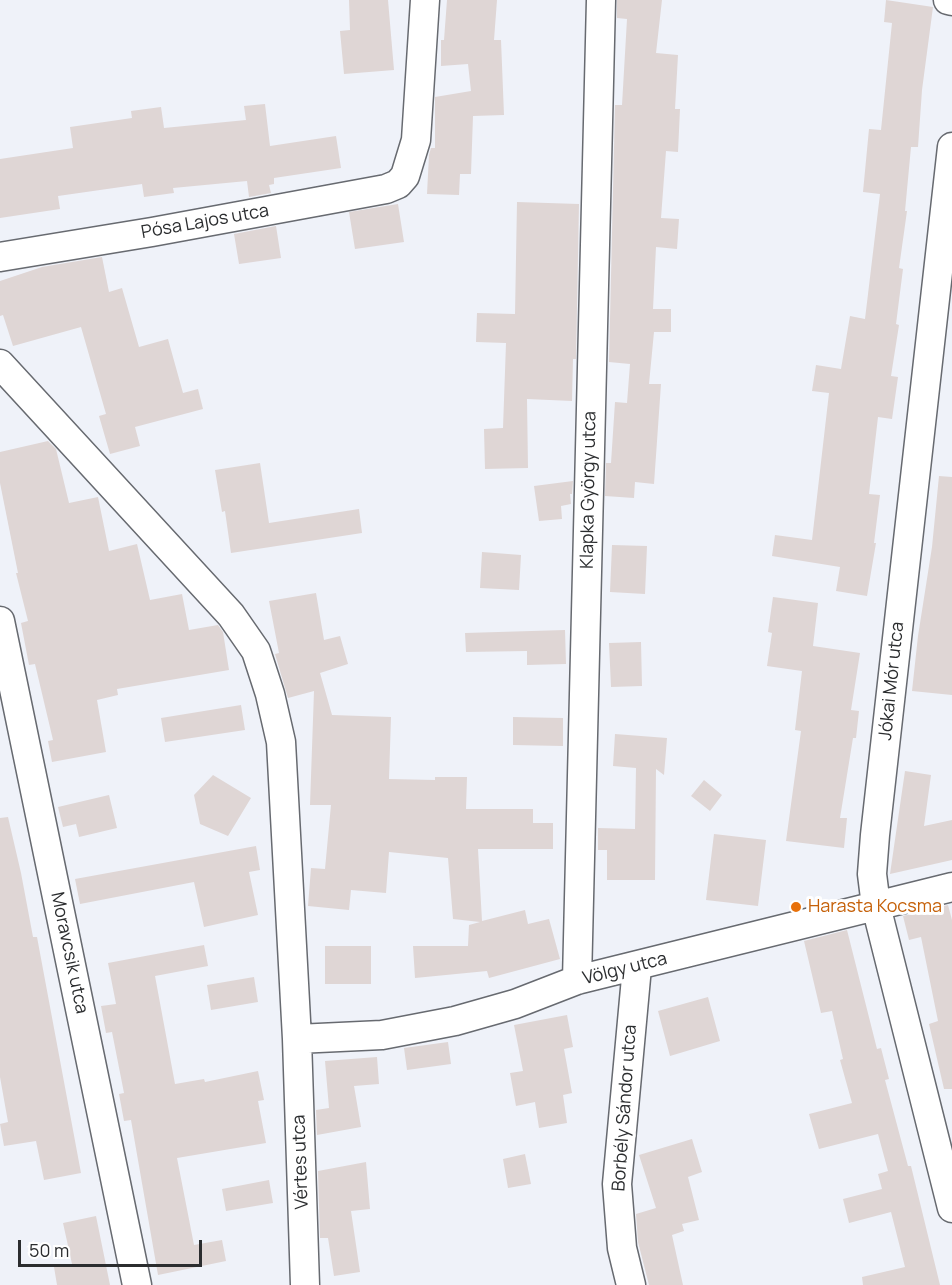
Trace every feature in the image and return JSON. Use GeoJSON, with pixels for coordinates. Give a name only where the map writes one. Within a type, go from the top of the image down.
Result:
{"type":"FeatureCollection","features":[{"type":"Feature","properties":{"kind":"street","name":"Pósa Lajos utca"},"geometry":{"type":"LineString","coordinates":[[0,257],[152,232],[386,189],[398,184],[405,177],[416,140],[425,0]]}},
{"type":"Feature","properties":{"kind":"street","name":"Klapka György utca"},"geometry":{"type":"LineString","coordinates":[[577,980],[601,0]]}},
{"type":"Feature","properties":{"kind":"street","name":"Jókai Mór utca"},"geometry":{"type":"LineString","coordinates":[[952,147],[872,874],[876,906],[952,1208]]}},
{"type":"Feature","properties":{"kind":"street","name":"Vértes utca"},"geometry":{"type":"LineString","coordinates":[[0,364],[231,615],[255,651],[270,694],[281,742],[297,1039],[305,1285]]}},
{"type":"Feature","properties":{"kind":"street","name":"Moravcsik utca"},"geometry":{"type":"LineString","coordinates":[[0,621],[137,1285]]}},
{"type":"Feature","properties":{"kind":"street","name":"Völgy utca"},"geometry":{"type":"LineString","coordinates":[[297,1039],[381,1035],[455,1021],[515,1004],[577,980],[637,967],[952,887]]}},
{"type":"Feature","properties":{"kind":"street","name":"Borbély Sándor utca"},"geometry":{"type":"LineString","coordinates":[[631,1285],[621,1248],[617,1184],[637,967]]}},
{"type":"Feature","properties":{"kind":"building"},"geometry":{"type":"Polygon","coordinates":[[[349,0],[388,0],[394,70],[344,74],[340,31],[350,30],[349,0]]]}},
{"type":"Feature","properties":{"kind":"building"},"geometry":{"type":"Polygon","coordinates":[[[447,0],[497,0],[494,40],[501,40],[504,115],[473,116],[471,174],[460,174],[459,195],[427,194],[429,155],[431,148],[435,148],[435,97],[471,91],[468,64],[441,66],[441,40],[444,40],[447,0]]]}},
{"type":"Feature","properties":{"kind":"building"},"geometry":{"type":"Polygon","coordinates":[[[617,0],[662,0],[656,53],[678,55],[675,109],[680,109],[678,152],[666,151],[661,218],[679,219],[677,249],[656,247],[653,309],[671,309],[671,332],[654,332],[649,384],[661,384],[654,484],[635,482],[634,498],[605,496],[606,463],[611,463],[615,402],[627,403],[630,364],[609,362],[615,105],[622,105],[627,19],[617,18],[617,0]]]}},
{"type":"Feature","properties":{"kind":"building"},"geometry":{"type":"Polygon","coordinates":[[[886,0],[933,7],[922,90],[918,147],[911,147],[905,211],[907,211],[899,268],[903,269],[896,324],[899,325],[891,376],[898,377],[892,419],[878,417],[869,494],[880,495],[874,543],[876,543],[867,596],[836,591],[840,567],[772,556],[775,535],[812,540],[829,393],[812,391],[816,365],[841,369],[850,316],[865,319],[880,194],[863,192],[869,129],[881,130],[892,23],[884,22],[886,0]]]}},
{"type":"Feature","properties":{"kind":"building"},"geometry":{"type":"Polygon","coordinates":[[[265,104],[270,146],[336,136],[341,168],[274,178],[274,184],[269,185],[271,193],[249,197],[247,181],[173,188],[174,193],[144,197],[142,184],[58,196],[60,209],[0,218],[0,159],[73,148],[70,127],[132,118],[131,111],[161,107],[164,128],[246,120],[244,106],[265,104]]]}},
{"type":"Feature","properties":{"kind":"building"},"geometry":{"type":"Polygon","coordinates":[[[517,202],[579,204],[576,359],[573,359],[572,401],[527,399],[528,468],[485,469],[484,429],[503,428],[506,343],[476,342],[477,313],[515,314],[517,202]]]}},
{"type":"Feature","properties":{"kind":"building"},"geometry":{"type":"Polygon","coordinates":[[[398,204],[404,242],[355,249],[349,212],[398,204]]]}},
{"type":"Feature","properties":{"kind":"building"},"geometry":{"type":"Polygon","coordinates":[[[276,226],[281,258],[239,264],[234,234],[276,226]]]}},
{"type":"Feature","properties":{"kind":"building"},"geometry":{"type":"Polygon","coordinates":[[[102,257],[109,292],[122,288],[139,347],[168,339],[183,393],[198,389],[203,409],[135,427],[140,446],[110,454],[99,416],[106,414],[81,327],[13,346],[3,315],[0,316],[0,281],[42,267],[102,257]]]}},
{"type":"Feature","properties":{"kind":"building"},"geometry":{"type":"Polygon","coordinates":[[[48,441],[56,449],[69,503],[98,497],[109,551],[137,544],[150,600],[182,594],[189,630],[218,625],[223,632],[229,670],[117,689],[118,695],[97,700],[106,752],[52,762],[48,741],[53,740],[35,664],[29,665],[21,623],[28,621],[16,573],[18,573],[0,483],[0,452],[48,441]]]}},
{"type":"Feature","properties":{"kind":"building"},"geometry":{"type":"Polygon","coordinates":[[[260,463],[269,523],[359,509],[362,533],[231,553],[225,511],[222,512],[215,470],[260,463]]]}},
{"type":"Feature","properties":{"kind":"building"},"geometry":{"type":"Polygon","coordinates":[[[939,476],[952,477],[952,695],[912,691],[932,547],[939,476]]]}},
{"type":"Feature","properties":{"kind":"building"},"geometry":{"type":"Polygon","coordinates":[[[573,481],[572,494],[570,494],[571,504],[561,506],[562,519],[539,521],[534,486],[573,481]]]}},
{"type":"Feature","properties":{"kind":"building"},"geometry":{"type":"Polygon","coordinates":[[[612,545],[647,546],[645,594],[610,592],[612,545]]]}},
{"type":"Feature","properties":{"kind":"building"},"geometry":{"type":"Polygon","coordinates":[[[482,552],[521,555],[519,590],[480,588],[482,552]]]}},
{"type":"Feature","properties":{"kind":"building"},"geometry":{"type":"Polygon","coordinates":[[[316,593],[324,640],[340,636],[348,664],[320,673],[332,715],[391,717],[389,779],[435,780],[435,777],[467,777],[466,809],[533,809],[533,823],[553,823],[553,849],[478,849],[482,921],[525,910],[528,924],[549,919],[560,959],[489,978],[487,971],[415,978],[413,946],[468,946],[469,925],[480,922],[453,919],[448,858],[389,852],[386,893],[351,890],[349,910],[308,906],[311,868],[325,869],[331,805],[310,805],[314,691],[288,698],[275,654],[279,653],[269,601],[316,593]]]}},
{"type":"Feature","properties":{"kind":"building"},"geometry":{"type":"Polygon","coordinates":[[[773,597],[818,603],[813,646],[860,653],[851,710],[859,711],[856,738],[853,738],[840,818],[847,818],[844,848],[786,841],[801,731],[795,730],[802,671],[767,666],[772,633],[768,632],[773,597]]]}},
{"type":"Feature","properties":{"kind":"building"},"geometry":{"type":"Polygon","coordinates":[[[565,630],[566,664],[527,665],[527,651],[466,652],[465,633],[565,630]]]}},
{"type":"Feature","properties":{"kind":"building"},"geometry":{"type":"Polygon","coordinates":[[[641,642],[642,686],[611,687],[609,643],[641,642]]]}},
{"type":"Feature","properties":{"kind":"building"},"geometry":{"type":"Polygon","coordinates":[[[241,705],[245,730],[165,742],[161,718],[241,705]]]}},
{"type":"Feature","properties":{"kind":"building"},"geometry":{"type":"Polygon","coordinates":[[[513,717],[563,718],[563,746],[513,745],[513,717]]]}},
{"type":"Feature","properties":{"kind":"building"},"geometry":{"type":"Polygon","coordinates":[[[615,734],[667,738],[664,775],[656,769],[655,880],[607,880],[607,850],[598,850],[598,828],[635,829],[636,768],[613,766],[615,734]]]}},
{"type":"Feature","properties":{"kind":"building"},"geometry":{"type":"Polygon","coordinates":[[[905,771],[931,775],[924,826],[952,820],[952,860],[890,874],[905,771]]]}},
{"type":"Feature","properties":{"kind":"building"},"geometry":{"type":"Polygon","coordinates":[[[213,775],[251,798],[228,836],[200,824],[194,795],[213,775]]]}},
{"type":"Feature","properties":{"kind":"building"},"geometry":{"type":"Polygon","coordinates":[[[704,780],[722,795],[710,811],[691,796],[704,780]]]}},
{"type":"Feature","properties":{"kind":"building"},"geometry":{"type":"Polygon","coordinates":[[[109,795],[117,828],[79,837],[76,824],[63,827],[58,807],[109,795]]]}},
{"type":"Feature","properties":{"kind":"building"},"geometry":{"type":"Polygon","coordinates":[[[8,817],[33,937],[37,937],[81,1173],[44,1180],[36,1141],[4,1146],[0,1124],[8,1122],[0,1077],[0,818],[8,817]]]}},
{"type":"Feature","properties":{"kind":"building"},"geometry":{"type":"Polygon","coordinates":[[[714,834],[766,840],[758,906],[706,900],[714,834]]]}},
{"type":"Feature","properties":{"kind":"building"},"geometry":{"type":"Polygon","coordinates":[[[256,846],[260,870],[249,872],[258,915],[204,927],[194,882],[80,904],[75,879],[256,846]]]}},
{"type":"Feature","properties":{"kind":"building"},"geometry":{"type":"Polygon","coordinates":[[[948,905],[952,920],[952,1089],[944,1089],[929,1024],[938,1021],[921,937],[909,940],[903,916],[948,905]]]}},
{"type":"Feature","properties":{"kind":"building"},"geometry":{"type":"Polygon","coordinates":[[[847,930],[877,1049],[881,1048],[889,1079],[885,1080],[908,1166],[911,1166],[940,1285],[863,1285],[862,1277],[905,1267],[891,1212],[849,1223],[843,1199],[882,1189],[878,1174],[888,1171],[878,1134],[819,1149],[809,1114],[852,1103],[840,1060],[843,1059],[832,1011],[821,1013],[804,941],[847,930]]]}},
{"type":"Feature","properties":{"kind":"building"},"geometry":{"type":"Polygon","coordinates":[[[204,945],[208,966],[155,976],[175,1084],[204,1079],[205,1082],[258,1071],[264,1100],[258,1101],[266,1143],[177,1158],[194,1245],[222,1240],[226,1261],[158,1275],[131,1120],[124,1121],[119,1094],[124,1093],[112,1032],[106,1033],[101,1006],[116,1004],[108,963],[204,945]]]}},
{"type":"Feature","properties":{"kind":"building"},"geometry":{"type":"Polygon","coordinates":[[[325,946],[371,946],[371,984],[325,984],[325,946]]]}},
{"type":"Feature","properties":{"kind":"building"},"geometry":{"type":"Polygon","coordinates":[[[254,977],[258,1002],[211,1010],[207,985],[254,977]]]}},
{"type":"Feature","properties":{"kind":"building"},"geometry":{"type":"Polygon","coordinates":[[[708,997],[720,1041],[670,1056],[658,1011],[708,997]]]}},
{"type":"Feature","properties":{"kind":"building"},"geometry":{"type":"Polygon","coordinates":[[[567,1015],[573,1047],[564,1049],[572,1093],[563,1095],[567,1123],[539,1128],[535,1102],[516,1106],[510,1073],[523,1071],[514,1025],[567,1015]]]}},
{"type":"Feature","properties":{"kind":"building"},"geometry":{"type":"Polygon","coordinates":[[[448,1042],[451,1064],[407,1070],[404,1048],[448,1042]]]}},
{"type":"Feature","properties":{"kind":"building"},"geometry":{"type":"Polygon","coordinates":[[[377,1057],[379,1084],[354,1086],[361,1127],[317,1135],[316,1110],[329,1108],[325,1061],[377,1057]]]}},
{"type":"Feature","properties":{"kind":"building"},"geometry":{"type":"Polygon","coordinates":[[[692,1139],[702,1172],[688,1177],[699,1220],[682,1224],[684,1231],[672,1235],[683,1285],[649,1285],[638,1242],[636,1214],[656,1208],[639,1155],[692,1139]]]}},
{"type":"Feature","properties":{"kind":"building"},"geometry":{"type":"Polygon","coordinates":[[[525,1154],[531,1184],[508,1188],[503,1159],[525,1154]]]}},
{"type":"Feature","properties":{"kind":"building"},"geometry":{"type":"Polygon","coordinates":[[[366,1162],[370,1209],[351,1211],[360,1272],[334,1276],[328,1238],[320,1238],[318,1171],[366,1162]]]}},
{"type":"Feature","properties":{"kind":"building"},"geometry":{"type":"Polygon","coordinates":[[[269,1180],[273,1203],[226,1211],[222,1189],[269,1180]]]}},
{"type":"Feature","properties":{"kind":"building"},"geometry":{"type":"Polygon","coordinates":[[[96,1216],[110,1285],[57,1285],[54,1267],[72,1264],[63,1223],[96,1216]]]}},
{"type":"Feature","properties":{"kind":"place","name":"Harasta Kocsma"},"geometry":{"type":"Point","coordinates":[796,907]}}]}
